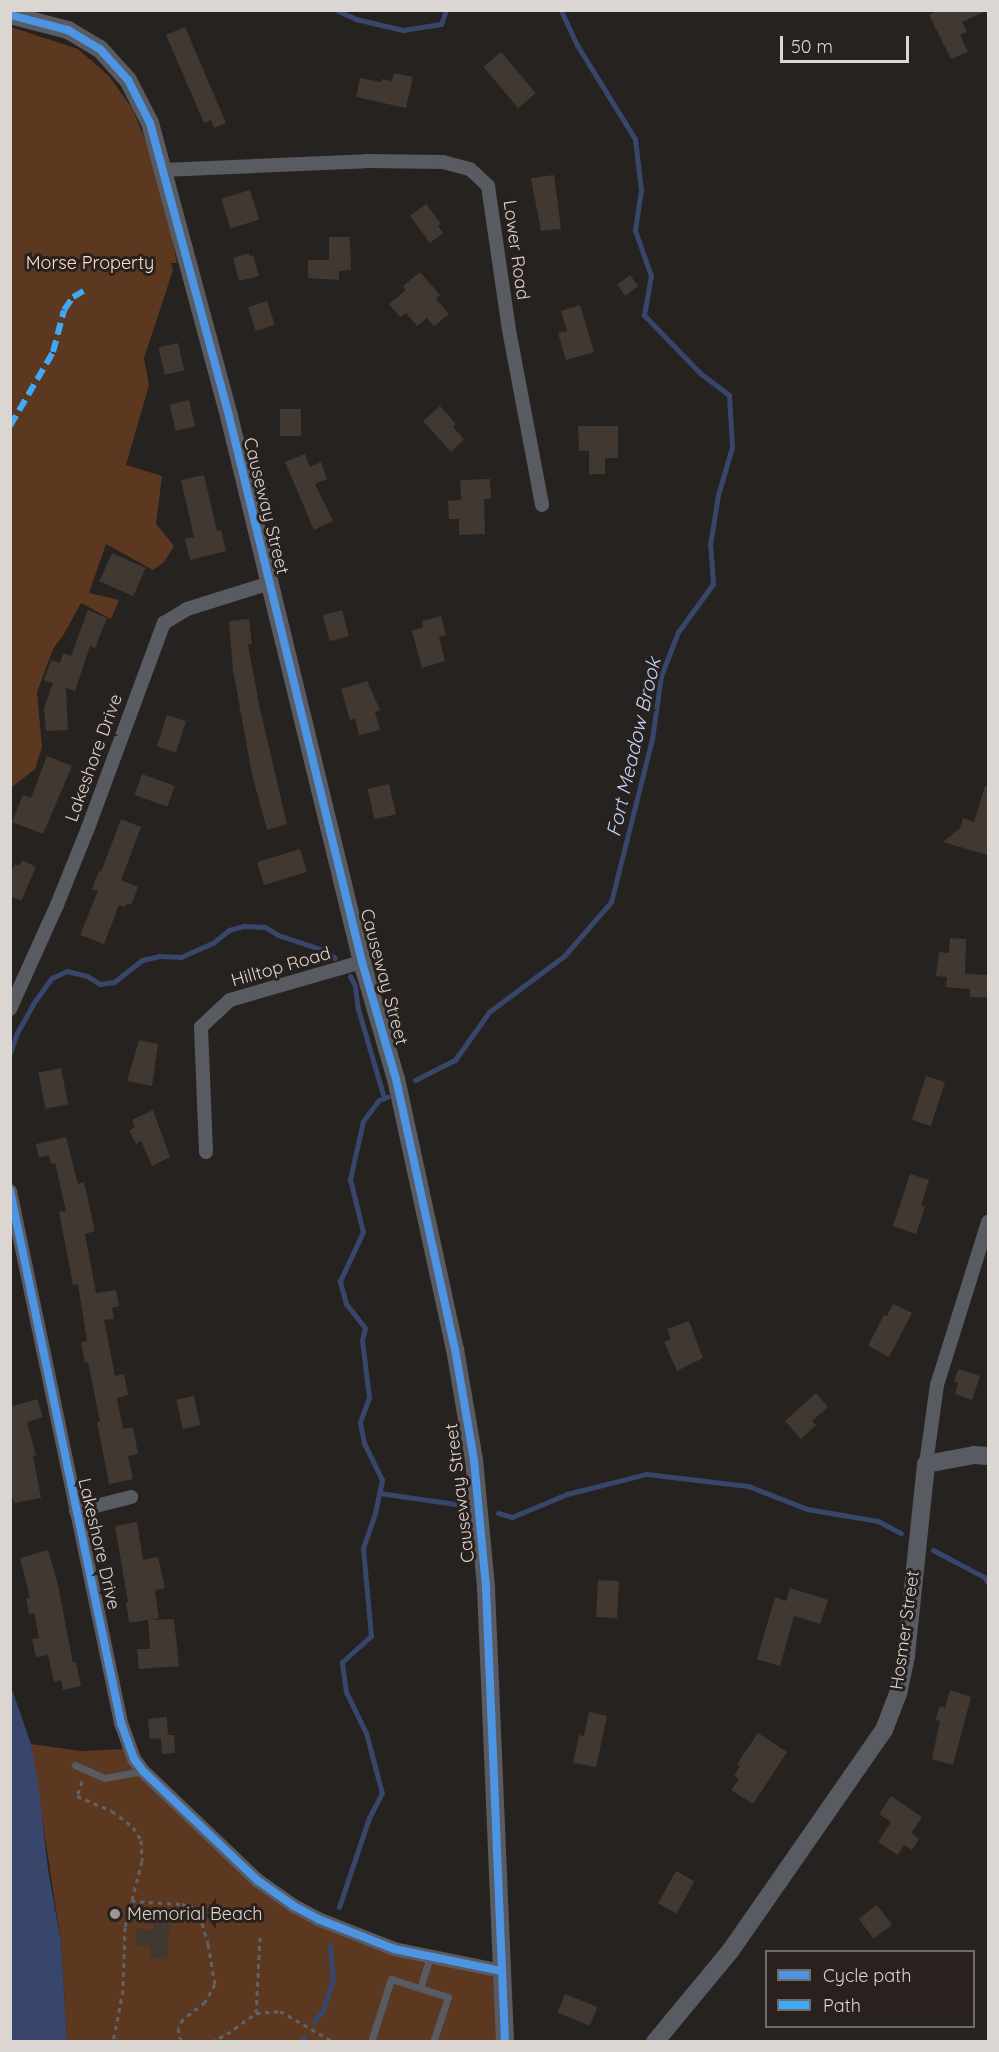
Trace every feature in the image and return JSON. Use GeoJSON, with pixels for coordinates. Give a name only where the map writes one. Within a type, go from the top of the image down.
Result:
{"type":"FeatureCollection","features":[{"type":"Feature","properties":{"kind":"street","name":"Causeway Street"},"geometry":{"type":"LineString","coordinates":[[10,15],[68,30],[100,49],[128,80],[150,123],[270,583],[362,962],[396,1079],[455,1349],[474,1460],[486,1588],[505,2042]]}},
{"type":"Feature","properties":{"kind":"street","name":"Lower Road"},"geometry":{"type":"LineString","coordinates":[[163,170],[366,161],[444,162],[470,169],[488,186],[509,330],[542,505]]}},
{"type":"Feature","properties":{"kind":"street","name":"Lakeshore Drive"},"geometry":{"type":"LineString","coordinates":[[10,1009],[79,850],[164,623],[187,609],[270,583]]}},
{"type":"Feature","properties":{"kind":"street","name":"Hilltop Road"},"geometry":{"type":"LineString","coordinates":[[206,1152],[201,1028],[230,1000],[362,962]]}},
{"type":"Feature","properties":{"kind":"street","name":"Lakeshore Drive"},"geometry":{"type":"LineString","coordinates":[[10,1191],[128,1749],[143,1771],[238,1862],[275,1894],[318,1919],[371,1941],[430,1957],[501,1971]]}},
{"type":"Feature","properties":{"kind":"street","name":"Hosmer Street"},"geometry":{"type":"LineString","coordinates":[[655,2042],[731,1950],[884,1730],[898,1694],[906,1656],[926,1464],[937,1385],[988,1222]]}},
{"type":"Feature","properties":{"kind":"street"},"geometry":{"type":"LineString","coordinates":[[926,1464],[974,1455],[988,1456]]}},
{"type":"Feature","properties":{"kind":"street"},"geometry":{"type":"LineString","coordinates":[[76,1511],[131,1497]]}},
{"type":"Feature","properties":{"kind":"lane"},"geometry":{"type":"LineString","coordinates":[[75,1765],[104,1778],[143,1771]]}},
{"type":"Feature","properties":{"kind":"lane"},"geometry":{"type":"LineString","coordinates":[[420,1988],[430,1957]]}},
{"type":"Feature","properties":{"kind":"lane"},"geometry":{"type":"LineString","coordinates":[[371,2042],[391,1979],[448,1997],[434,2042]]}},
{"type":"Feature","properties":{"kind":"path"},"geometry":{"type":"LineString","coordinates":[[87,1770],[76,1796],[112,1811],[134,1827],[141,1840],[142,1861],[125,1927],[123,1990],[113,2042]]}},
{"type":"Feature","properties":{"kind":"path"},"geometry":{"type":"LineString","coordinates":[[131,1901],[182,1904],[193,1907],[202,1923],[208,1944],[214,1984],[205,2002],[183,2019],[178,2028],[180,2039],[183,2042]]}},
{"type":"Feature","properties":{"kind":"path"},"geometry":{"type":"LineString","coordinates":[[256,2013],[260,1937]]}},
{"type":"Feature","properties":{"kind":"path"},"geometry":{"type":"LineString","coordinates":[[211,2042],[227,2034],[256,2013],[280,2011],[334,2042]]}},
{"type":"Feature","properties":{"kind":"green space","name":"Morse Property"},"geometry":{"type":"Polygon","coordinates":[[[11,27],[78,49],[109,76],[132,108],[160,174],[177,263],[171,263],[173,270],[144,358],[149,385],[126,465],[162,476],[156,524],[174,546],[164,562],[153,570],[106,544],[89,593],[119,600],[111,619],[81,603],[53,649],[37,692],[42,747],[35,769],[11,788],[11,27]]]}},
{"type":"Feature","properties":{"kind":"green space"},"geometry":{"type":"Polygon","coordinates":[[[31,1744],[81,1751],[128,1749],[257,1880],[371,1941],[501,1971],[505,2041],[67,2041],[61,1943],[31,1744]]]}},
{"type":"Feature","properties":{"kind":"water"},"geometry":{"type":"Polygon","coordinates":[[[10,1684],[31,1744],[38,1782],[48,1869],[61,1943],[67,2041],[11,2041],[10,1684]]]}},
{"type":"Feature","properties":{"kind":"building"},"geometry":{"type":"Polygon","coordinates":[[[938,10],[988,10],[962,22],[967,32],[960,35],[968,52],[951,59],[929,15],[938,10]]]}},
{"type":"Feature","properties":{"kind":"building"},"geometry":{"type":"Polygon","coordinates":[[[185,27],[226,123],[214,128],[211,120],[204,123],[166,35],[185,27]]]}},
{"type":"Feature","properties":{"kind":"building"},"geometry":{"type":"Polygon","coordinates":[[[501,52],[536,93],[518,108],[483,67],[501,52]]]}},
{"type":"Feature","properties":{"kind":"building"},"geometry":{"type":"Polygon","coordinates":[[[394,73],[413,77],[406,108],[356,97],[360,78],[381,82],[382,79],[392,81],[394,73]]]}},
{"type":"Feature","properties":{"kind":"building"},"geometry":{"type":"Polygon","coordinates":[[[554,175],[561,229],[541,231],[531,178],[554,175]]]}},
{"type":"Feature","properties":{"kind":"building"},"geometry":{"type":"Polygon","coordinates":[[[250,190],[259,220],[230,228],[221,199],[250,190]]]}},
{"type":"Feature","properties":{"kind":"building"},"geometry":{"type":"Polygon","coordinates":[[[426,204],[441,224],[438,226],[443,233],[430,243],[410,216],[426,204]]]}},
{"type":"Feature","properties":{"kind":"building"},"geometry":{"type":"Polygon","coordinates":[[[329,237],[350,237],[351,270],[339,271],[339,280],[308,278],[308,260],[329,260],[329,237]]]}},
{"type":"Feature","properties":{"kind":"building"},"geometry":{"type":"Polygon","coordinates":[[[249,253],[250,256],[253,255],[259,276],[239,281],[233,258],[249,253]]]}},
{"type":"Feature","properties":{"kind":"building"},"geometry":{"type":"Polygon","coordinates":[[[420,272],[440,295],[436,299],[449,314],[434,326],[427,318],[417,326],[406,313],[400,317],[389,304],[406,290],[403,286],[420,272]]]}},
{"type":"Feature","properties":{"kind":"building"},"geometry":{"type":"Polygon","coordinates":[[[630,275],[638,286],[625,296],[617,284],[630,275]]]}},
{"type":"Feature","properties":{"kind":"building"},"geometry":{"type":"Polygon","coordinates":[[[267,301],[275,325],[256,331],[248,307],[267,301]]]}},
{"type":"Feature","properties":{"kind":"building"},"geometry":{"type":"Polygon","coordinates":[[[580,305],[594,352],[566,360],[558,333],[567,331],[561,311],[580,305]]]}},
{"type":"Feature","properties":{"kind":"building"},"geometry":{"type":"Polygon","coordinates":[[[178,343],[184,370],[165,375],[159,347],[178,343]]]}},
{"type":"Feature","properties":{"kind":"building"},"geometry":{"type":"Polygon","coordinates":[[[189,400],[195,426],[176,431],[170,404],[189,400]]]}},
{"type":"Feature","properties":{"kind":"building"},"geometry":{"type":"Polygon","coordinates":[[[440,406],[456,424],[453,427],[464,439],[451,452],[423,421],[440,406]]]}},
{"type":"Feature","properties":{"kind":"building"},"geometry":{"type":"Polygon","coordinates":[[[280,409],[301,409],[301,436],[280,436],[280,409]]]}},
{"type":"Feature","properties":{"kind":"building"},"geometry":{"type":"Polygon","coordinates":[[[578,426],[618,426],[618,458],[605,458],[605,474],[589,474],[589,451],[579,451],[578,426]]]}},
{"type":"Feature","properties":{"kind":"building"},"geometry":{"type":"Polygon","coordinates":[[[305,454],[310,467],[321,462],[327,479],[315,484],[333,521],[314,530],[285,462],[305,454]]]}},
{"type":"Feature","properties":{"kind":"building"},"geometry":{"type":"Polygon","coordinates":[[[204,475],[217,531],[221,530],[226,551],[190,560],[185,539],[194,537],[181,480],[204,475]]]}},
{"type":"Feature","properties":{"kind":"building"},"geometry":{"type":"Polygon","coordinates":[[[490,479],[491,499],[484,499],[485,534],[459,535],[459,519],[449,519],[448,501],[461,500],[460,480],[490,479]]]}},
{"type":"Feature","properties":{"kind":"building"},"geometry":{"type":"Polygon","coordinates":[[[112,553],[146,568],[133,596],[99,581],[112,553]]]}},
{"type":"Feature","properties":{"kind":"building"},"geometry":{"type":"Polygon","coordinates":[[[88,610],[107,618],[95,648],[90,646],[75,691],[66,688],[68,730],[46,731],[44,708],[53,683],[44,680],[51,660],[60,663],[63,653],[71,656],[88,610]]]}},
{"type":"Feature","properties":{"kind":"building"},"geometry":{"type":"Polygon","coordinates":[[[342,610],[349,636],[330,641],[323,615],[342,610]]]}},
{"type":"Feature","properties":{"kind":"building"},"geometry":{"type":"Polygon","coordinates":[[[441,616],[446,635],[439,637],[445,661],[422,668],[412,631],[423,627],[422,621],[441,616]]]}},
{"type":"Feature","properties":{"kind":"building"},"geometry":{"type":"Polygon","coordinates":[[[249,619],[252,644],[248,645],[260,709],[287,824],[267,830],[252,774],[233,670],[229,621],[249,619]]]}},
{"type":"Feature","properties":{"kind":"building"},"geometry":{"type":"Polygon","coordinates":[[[367,681],[380,710],[375,712],[380,730],[359,735],[355,719],[350,720],[341,689],[367,681]]]}},
{"type":"Feature","properties":{"kind":"building"},"geometry":{"type":"Polygon","coordinates":[[[167,715],[186,721],[176,753],[157,746],[167,715]]]}},
{"type":"Feature","properties":{"kind":"building"},"geometry":{"type":"Polygon","coordinates":[[[47,756],[72,766],[43,834],[12,822],[23,795],[31,798],[47,756]]]}},
{"type":"Feature","properties":{"kind":"building"},"geometry":{"type":"Polygon","coordinates":[[[142,774],[175,786],[167,807],[134,795],[142,774]]]}},
{"type":"Feature","properties":{"kind":"building"},"geometry":{"type":"Polygon","coordinates":[[[389,784],[396,814],[375,819],[368,789],[389,784]]]}},
{"type":"Feature","properties":{"kind":"building"},"geometry":{"type":"Polygon","coordinates":[[[985,786],[988,787],[988,855],[943,842],[960,828],[963,818],[974,822],[985,786]]]}},
{"type":"Feature","properties":{"kind":"building"},"geometry":{"type":"Polygon","coordinates":[[[121,819],[141,827],[121,880],[138,887],[131,905],[127,903],[125,907],[119,905],[104,944],[80,935],[98,891],[92,889],[99,871],[101,872],[121,819]]]}},
{"type":"Feature","properties":{"kind":"building"},"geometry":{"type":"Polygon","coordinates":[[[300,849],[307,872],[264,885],[257,862],[300,849]]]}},
{"type":"Feature","properties":{"kind":"building"},"geometry":{"type":"Polygon","coordinates":[[[22,860],[36,867],[21,901],[10,896],[10,873],[15,864],[19,866],[22,860]]]}},
{"type":"Feature","properties":{"kind":"building"},"geometry":{"type":"Polygon","coordinates":[[[950,938],[966,939],[965,974],[988,975],[988,998],[970,997],[970,989],[946,987],[947,977],[936,976],[939,952],[949,953],[950,938]]]}},
{"type":"Feature","properties":{"kind":"building"},"geometry":{"type":"Polygon","coordinates":[[[139,1040],[158,1044],[152,1086],[127,1081],[139,1040]]]}},
{"type":"Feature","properties":{"kind":"building"},"geometry":{"type":"Polygon","coordinates":[[[61,1068],[68,1104],[45,1109],[38,1072],[61,1068]]]}},
{"type":"Feature","properties":{"kind":"building"},"geometry":{"type":"Polygon","coordinates":[[[926,1076],[945,1082],[931,1126],[912,1120],[926,1076]]]}},
{"type":"Feature","properties":{"kind":"building"},"geometry":{"type":"Polygon","coordinates":[[[153,1110],[170,1157],[152,1166],[141,1141],[136,1144],[129,1130],[135,1127],[132,1120],[153,1110]]]}},
{"type":"Feature","properties":{"kind":"building"},"geometry":{"type":"Polygon","coordinates":[[[66,1137],[78,1184],[84,1182],[95,1231],[85,1234],[96,1293],[116,1290],[119,1306],[112,1308],[114,1319],[104,1320],[115,1376],[124,1374],[128,1395],[117,1398],[123,1429],[133,1427],[138,1454],[128,1456],[133,1479],[109,1484],[97,1422],[100,1422],[88,1362],[85,1363],[81,1342],[87,1341],[78,1284],[73,1285],[59,1212],[66,1211],[55,1163],[51,1164],[49,1155],[39,1158],[36,1144],[66,1137]]]}},
{"type":"Feature","properties":{"kind":"building"},"geometry":{"type":"Polygon","coordinates":[[[910,1174],[929,1180],[921,1205],[925,1207],[916,1234],[893,1226],[910,1174]]]}},
{"type":"Feature","properties":{"kind":"building"},"geometry":{"type":"Polygon","coordinates":[[[893,1304],[912,1313],[889,1357],[868,1346],[884,1315],[887,1316],[893,1304]]]}},
{"type":"Feature","properties":{"kind":"building"},"geometry":{"type":"Polygon","coordinates":[[[689,1321],[703,1358],[677,1371],[664,1342],[671,1339],[667,1329],[689,1321]]]}},
{"type":"Feature","properties":{"kind":"building"},"geometry":{"type":"Polygon","coordinates":[[[958,1369],[980,1376],[972,1400],[955,1394],[958,1383],[954,1382],[958,1369]]]}},
{"type":"Feature","properties":{"kind":"building"},"geometry":{"type":"Polygon","coordinates":[[[816,1393],[828,1407],[812,1421],[816,1425],[801,1439],[785,1421],[816,1393]]]}},
{"type":"Feature","properties":{"kind":"building"},"geometry":{"type":"Polygon","coordinates":[[[194,1396],[200,1425],[183,1429],[176,1400],[194,1396]]]}},
{"type":"Feature","properties":{"kind":"building"},"geometry":{"type":"Polygon","coordinates":[[[37,1399],[43,1417],[27,1422],[36,1455],[33,1456],[41,1498],[14,1503],[10,1488],[10,1407],[37,1399]]]}},
{"type":"Feature","properties":{"kind":"building"},"geometry":{"type":"Polygon","coordinates":[[[137,1522],[143,1560],[158,1557],[165,1588],[155,1590],[159,1618],[150,1620],[174,1619],[179,1666],[139,1669],[137,1649],[150,1649],[148,1620],[129,1623],[126,1602],[128,1602],[115,1526],[137,1522]]]}},
{"type":"Feature","properties":{"kind":"building"},"geometry":{"type":"Polygon","coordinates":[[[48,1550],[58,1585],[73,1663],[76,1662],[81,1686],[63,1690],[61,1680],[54,1682],[48,1655],[36,1657],[32,1639],[39,1638],[34,1613],[29,1614],[26,1598],[30,1598],[20,1558],[48,1550]]]}},
{"type":"Feature","properties":{"kind":"building"},"geometry":{"type":"Polygon","coordinates":[[[598,1580],[619,1581],[617,1618],[596,1617],[598,1580]]]}},
{"type":"Feature","properties":{"kind":"building"},"geometry":{"type":"Polygon","coordinates":[[[790,1588],[828,1600],[820,1624],[794,1616],[780,1666],[757,1659],[775,1597],[786,1601],[790,1588]]]}},
{"type":"Feature","properties":{"kind":"building"},"geometry":{"type":"Polygon","coordinates":[[[950,1690],[971,1697],[953,1765],[932,1759],[940,1721],[935,1720],[940,1706],[945,1708],[950,1690]]]}},
{"type":"Feature","properties":{"kind":"building"},"geometry":{"type":"Polygon","coordinates":[[[589,1712],[607,1716],[596,1767],[573,1763],[579,1735],[584,1736],[589,1712]]]}},
{"type":"Feature","properties":{"kind":"building"},"geometry":{"type":"Polygon","coordinates":[[[167,1717],[168,1735],[174,1735],[175,1753],[162,1754],[161,1738],[150,1739],[148,1719],[167,1717]]]}},
{"type":"Feature","properties":{"kind":"building"},"geometry":{"type":"Polygon","coordinates":[[[758,1733],[787,1752],[753,1804],[731,1790],[739,1779],[734,1776],[740,1766],[737,1764],[758,1733]]]}},
{"type":"Feature","properties":{"kind":"building"},"geometry":{"type":"Polygon","coordinates":[[[891,1796],[922,1817],[911,1833],[919,1839],[912,1850],[904,1845],[898,1855],[878,1842],[891,1822],[879,1814],[891,1796]]]}},
{"type":"Feature","properties":{"kind":"building"},"geometry":{"type":"Polygon","coordinates":[[[676,1871],[694,1881],[676,1914],[658,1903],[676,1871]]]}},
{"type":"Feature","properties":{"kind":"building"},"geometry":{"type":"Polygon","coordinates":[[[877,1905],[892,1925],[874,1939],[859,1919],[877,1905]]]}},
{"type":"Feature","properties":{"kind":"building"},"geometry":{"type":"Polygon","coordinates":[[[154,1921],[170,1922],[167,1959],[150,1958],[151,1947],[135,1946],[137,1928],[153,1930],[154,1921]]]}},
{"type":"Feature","properties":{"kind":"building"},"geometry":{"type":"Polygon","coordinates":[[[565,1994],[597,2007],[590,2026],[558,2013],[565,1994]]]}},
{"type":"Feature","properties":{"kind":"waterway","name":"Fort Meadow Brook"},"geometry":{"type":"LineString","coordinates":[[336,10],[356,19],[403,30],[441,24],[446,10]]}},
{"type":"Feature","properties":{"kind":"waterway","name":"Fort Meadow Brook"},"geometry":{"type":"LineString","coordinates":[[415,1080],[455,1060],[489,1012],[564,956],[611,902],[652,739],[661,676],[678,632],[713,584],[710,545],[718,495],[732,447],[729,395],[700,373],[644,315],[651,276],[635,230],[641,190],[635,139],[577,45],[561,10]]}},
{"type":"Feature","properties":{"kind":"waterway"},"geometry":{"type":"LineString","coordinates":[[10,1053],[17,1033],[35,1001],[52,978],[67,971],[87,976],[100,984],[114,982],[142,960],[160,956],[181,957],[213,943],[229,930],[244,926],[265,927],[278,935],[323,950],[335,958]]}},
{"type":"Feature","properties":{"kind":"waterway"},"geometry":{"type":"LineString","coordinates":[[350,976],[355,986],[358,1009],[384,1098]]}},
{"type":"Feature","properties":{"kind":"waterway","name":"Fort Meadow Brook"},"geometry":{"type":"LineString","coordinates":[[339,1907],[369,1818],[382,1793],[366,1733],[346,1692],[342,1662],[371,1636],[363,1548],[375,1513],[382,1480],[364,1443],[360,1422],[369,1397],[362,1340],[365,1328],[346,1304],[340,1281],[363,1232],[350,1179],[363,1121],[379,1100],[387,1097]]}},
{"type":"Feature","properties":{"kind":"waterway"},"geometry":{"type":"LineString","coordinates":[[498,1513],[512,1517],[567,1494],[646,1474],[748,1486],[807,1509],[878,1521],[901,1533]]}},
{"type":"Feature","properties":{"kind":"waterway"},"geometry":{"type":"LineString","coordinates":[[379,1493],[462,1505]]}},
{"type":"Feature","properties":{"kind":"waterway"},"geometry":{"type":"LineString","coordinates":[[933,1550],[984,1577],[988,1583]]}},
{"type":"Feature","properties":{"kind":"waterway","name":"Fort Meadow Brook"},"geometry":{"type":"LineString","coordinates":[[314,2022],[323,2010],[333,1980],[330,1944]]}},
{"type":"Feature","properties":{"kind":"waterway","name":"Fort Meadow Brook"},"geometry":{"type":"LineString","coordinates":[[301,2042],[304,2037]]}},
{"type":"Feature","properties":{"kind":"marked path"},"geometry":{"type":"LineString","coordinates":[[10,426],[53,352],[64,310],[73,297],[87,289]]}},
{"type":"Feature","properties":{"kind":"cycle path"},"geometry":{"type":"LineString","coordinates":[[10,15],[68,30],[100,49],[128,80],[150,123],[229,416],[362,962],[396,1079],[455,1349],[474,1460],[486,1588],[505,2042]]}},
{"type":"Feature","properties":{"kind":"cycle path"},"geometry":{"type":"LineString","coordinates":[[10,1191],[121,1723],[134,1759],[143,1771],[257,1880],[294,1906],[318,1919],[394,1949],[501,1971]]}},
{"type":"Feature","properties":{"kind":"place","name":"Memorial Beach"},"geometry":{"type":"Point","coordinates":[115,1914]}}]}
